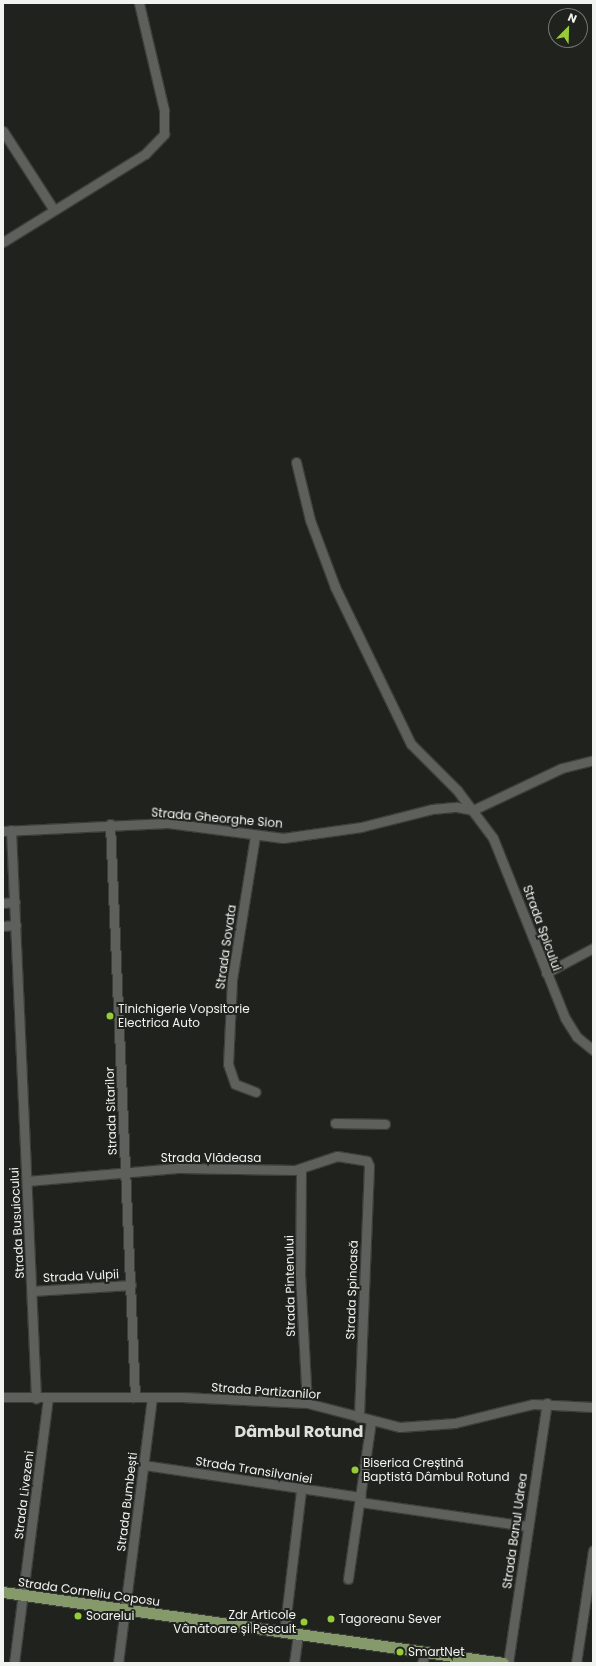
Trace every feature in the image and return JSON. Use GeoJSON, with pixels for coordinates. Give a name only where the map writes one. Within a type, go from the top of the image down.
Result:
{"type":"FeatureCollection","features":[{"type":"Feature","properties":{"kind":"main road","name":"Strada Corneliu Coposu"},"geometry":{"type":"LineString","coordinates":[[3,1592],[298,1635],[424,1658],[504,1663]]}},
{"type":"Feature","properties":{"kind":"street"},"geometry":{"type":"LineString","coordinates":[[3,242],[144,154],[164,134],[164,110],[139,3]]}},
{"type":"Feature","properties":{"kind":"street"},"geometry":{"type":"LineString","coordinates":[[3,131],[54,210]]}},
{"type":"Feature","properties":{"kind":"street","name":"Strada Spicului"},"geometry":{"type":"LineString","coordinates":[[296,462],[310,520],[335,587],[411,744],[473,810],[500,852],[546,973],[565,1018],[577,1036],[593,1050]]}},
{"type":"Feature","properties":{"kind":"street"},"geometry":{"type":"LineString","coordinates":[[473,810],[562,768],[593,760]]}},
{"type":"Feature","properties":{"kind":"street","name":"Strada Gheorghe Sion"},"geometry":{"type":"LineString","coordinates":[[7,830],[110,824],[168,823],[255,836],[283,838],[361,827],[432,809],[457,807],[473,810]]}},
{"type":"Feature","properties":{"kind":"street","name":"Strada Sitarilor"},"geometry":{"type":"LineString","coordinates":[[110,824],[135,1397]]}},
{"type":"Feature","properties":{"kind":"street","name":"Strada Busuiocului"},"geometry":{"type":"LineString","coordinates":[[7,830],[15,902],[36,1398]]}},
{"type":"Feature","properties":{"kind":"street","name":"Strada Sovata"},"geometry":{"type":"LineString","coordinates":[[255,836],[232,980],[228,1064],[235,1084],[256,1092]]}},
{"type":"Feature","properties":{"kind":"street"},"geometry":{"type":"LineString","coordinates":[[3,903],[15,902]]}},
{"type":"Feature","properties":{"kind":"street"},"geometry":{"type":"LineString","coordinates":[[3,926],[16,925]]}},
{"type":"Feature","properties":{"kind":"street"},"geometry":{"type":"LineString","coordinates":[[546,973],[593,948]]}},
{"type":"Feature","properties":{"kind":"street"},"geometry":{"type":"LineString","coordinates":[[335,1123],[384,1124]]}},
{"type":"Feature","properties":{"kind":"street","name":"Strada Vlădeasa"},"geometry":{"type":"LineString","coordinates":[[26,1181],[180,1168],[301,1169],[332,1156],[368,1162]]}},
{"type":"Feature","properties":{"kind":"street","name":"Strada Spinoasă"},"geometry":{"type":"LineString","coordinates":[[358,1418],[368,1162]]}},
{"type":"Feature","properties":{"kind":"street","name":"Strada Pintenului"},"geometry":{"type":"LineString","coordinates":[[301,1169],[300,1274],[307,1403]]}},
{"type":"Feature","properties":{"kind":"street","name":"Strada Vulpii"},"geometry":{"type":"LineString","coordinates":[[32,1290],[131,1285]]}},
{"type":"Feature","properties":{"kind":"street","name":"Strada Partizanilor"},"geometry":{"type":"LineString","coordinates":[[3,1397],[152,1397],[307,1403],[371,1422],[400,1427],[455,1423],[547,1403],[593,1407]]}},
{"type":"Feature","properties":{"kind":"street","name":"Strada Bumbești"},"geometry":{"type":"LineString","coordinates":[[118,1663],[126,1610],[152,1397]]}},
{"type":"Feature","properties":{"kind":"street","name":"Strada Livezeni"},"geometry":{"type":"LineString","coordinates":[[14,1663],[48,1398]]}},
{"type":"Feature","properties":{"kind":"street","name":"Strada Banul Udrea"},"geometry":{"type":"LineString","coordinates":[[508,1663],[527,1526],[547,1403]]}},
{"type":"Feature","properties":{"kind":"street"},"geometry":{"type":"LineString","coordinates":[[348,1579],[371,1422]]}},
{"type":"Feature","properties":{"kind":"street","name":"Strada Transilvaniei"},"geometry":{"type":"LineString","coordinates":[[144,1465],[527,1526]]}},
{"type":"Feature","properties":{"kind":"street"},"geometry":{"type":"LineString","coordinates":[[284,1633],[301,1490]]}},
{"type":"Feature","properties":{"kind":"street"},"geometry":{"type":"LineString","coordinates":[[576,1663],[593,1550]]}},
{"type":"Feature","properties":{"kind":"street"},"geometry":{"type":"LineString","coordinates":[[294,1663],[298,1635]]}},
{"type":"Feature","properties":{"kind":"place","name":"Tinichigerie Vopsitorie Electrica Auto"},"geometry":{"type":"Point","coordinates":[110,1016]}},
{"type":"Feature","properties":{"kind":"place","name":"Biserica Creștină Baptistă Dâmbul Rotund"},"geometry":{"type":"Point","coordinates":[355,1470]}},
{"type":"Feature","properties":{"kind":"place","name":"Soarelui"},"geometry":{"type":"Point","coordinates":[78,1616]}},
{"type":"Feature","properties":{"kind":"place","name":"Tagoreanu Sever"},"geometry":{"type":"Point","coordinates":[331,1619]}},
{"type":"Feature","properties":{"kind":"place","name":"Zdr Articole Vânătoare și Pescuit"},"geometry":{"type":"Point","coordinates":[304,1622]}},
{"type":"Feature","properties":{"kind":"place","name":"SmartNet"},"geometry":{"type":"Point","coordinates":[400,1652]}},
{"type":"Feature","properties":{"kind":"district","name":"Dâmbul Rotund"},"geometry":{"type":"Point","coordinates":[299,1432]}}]}
